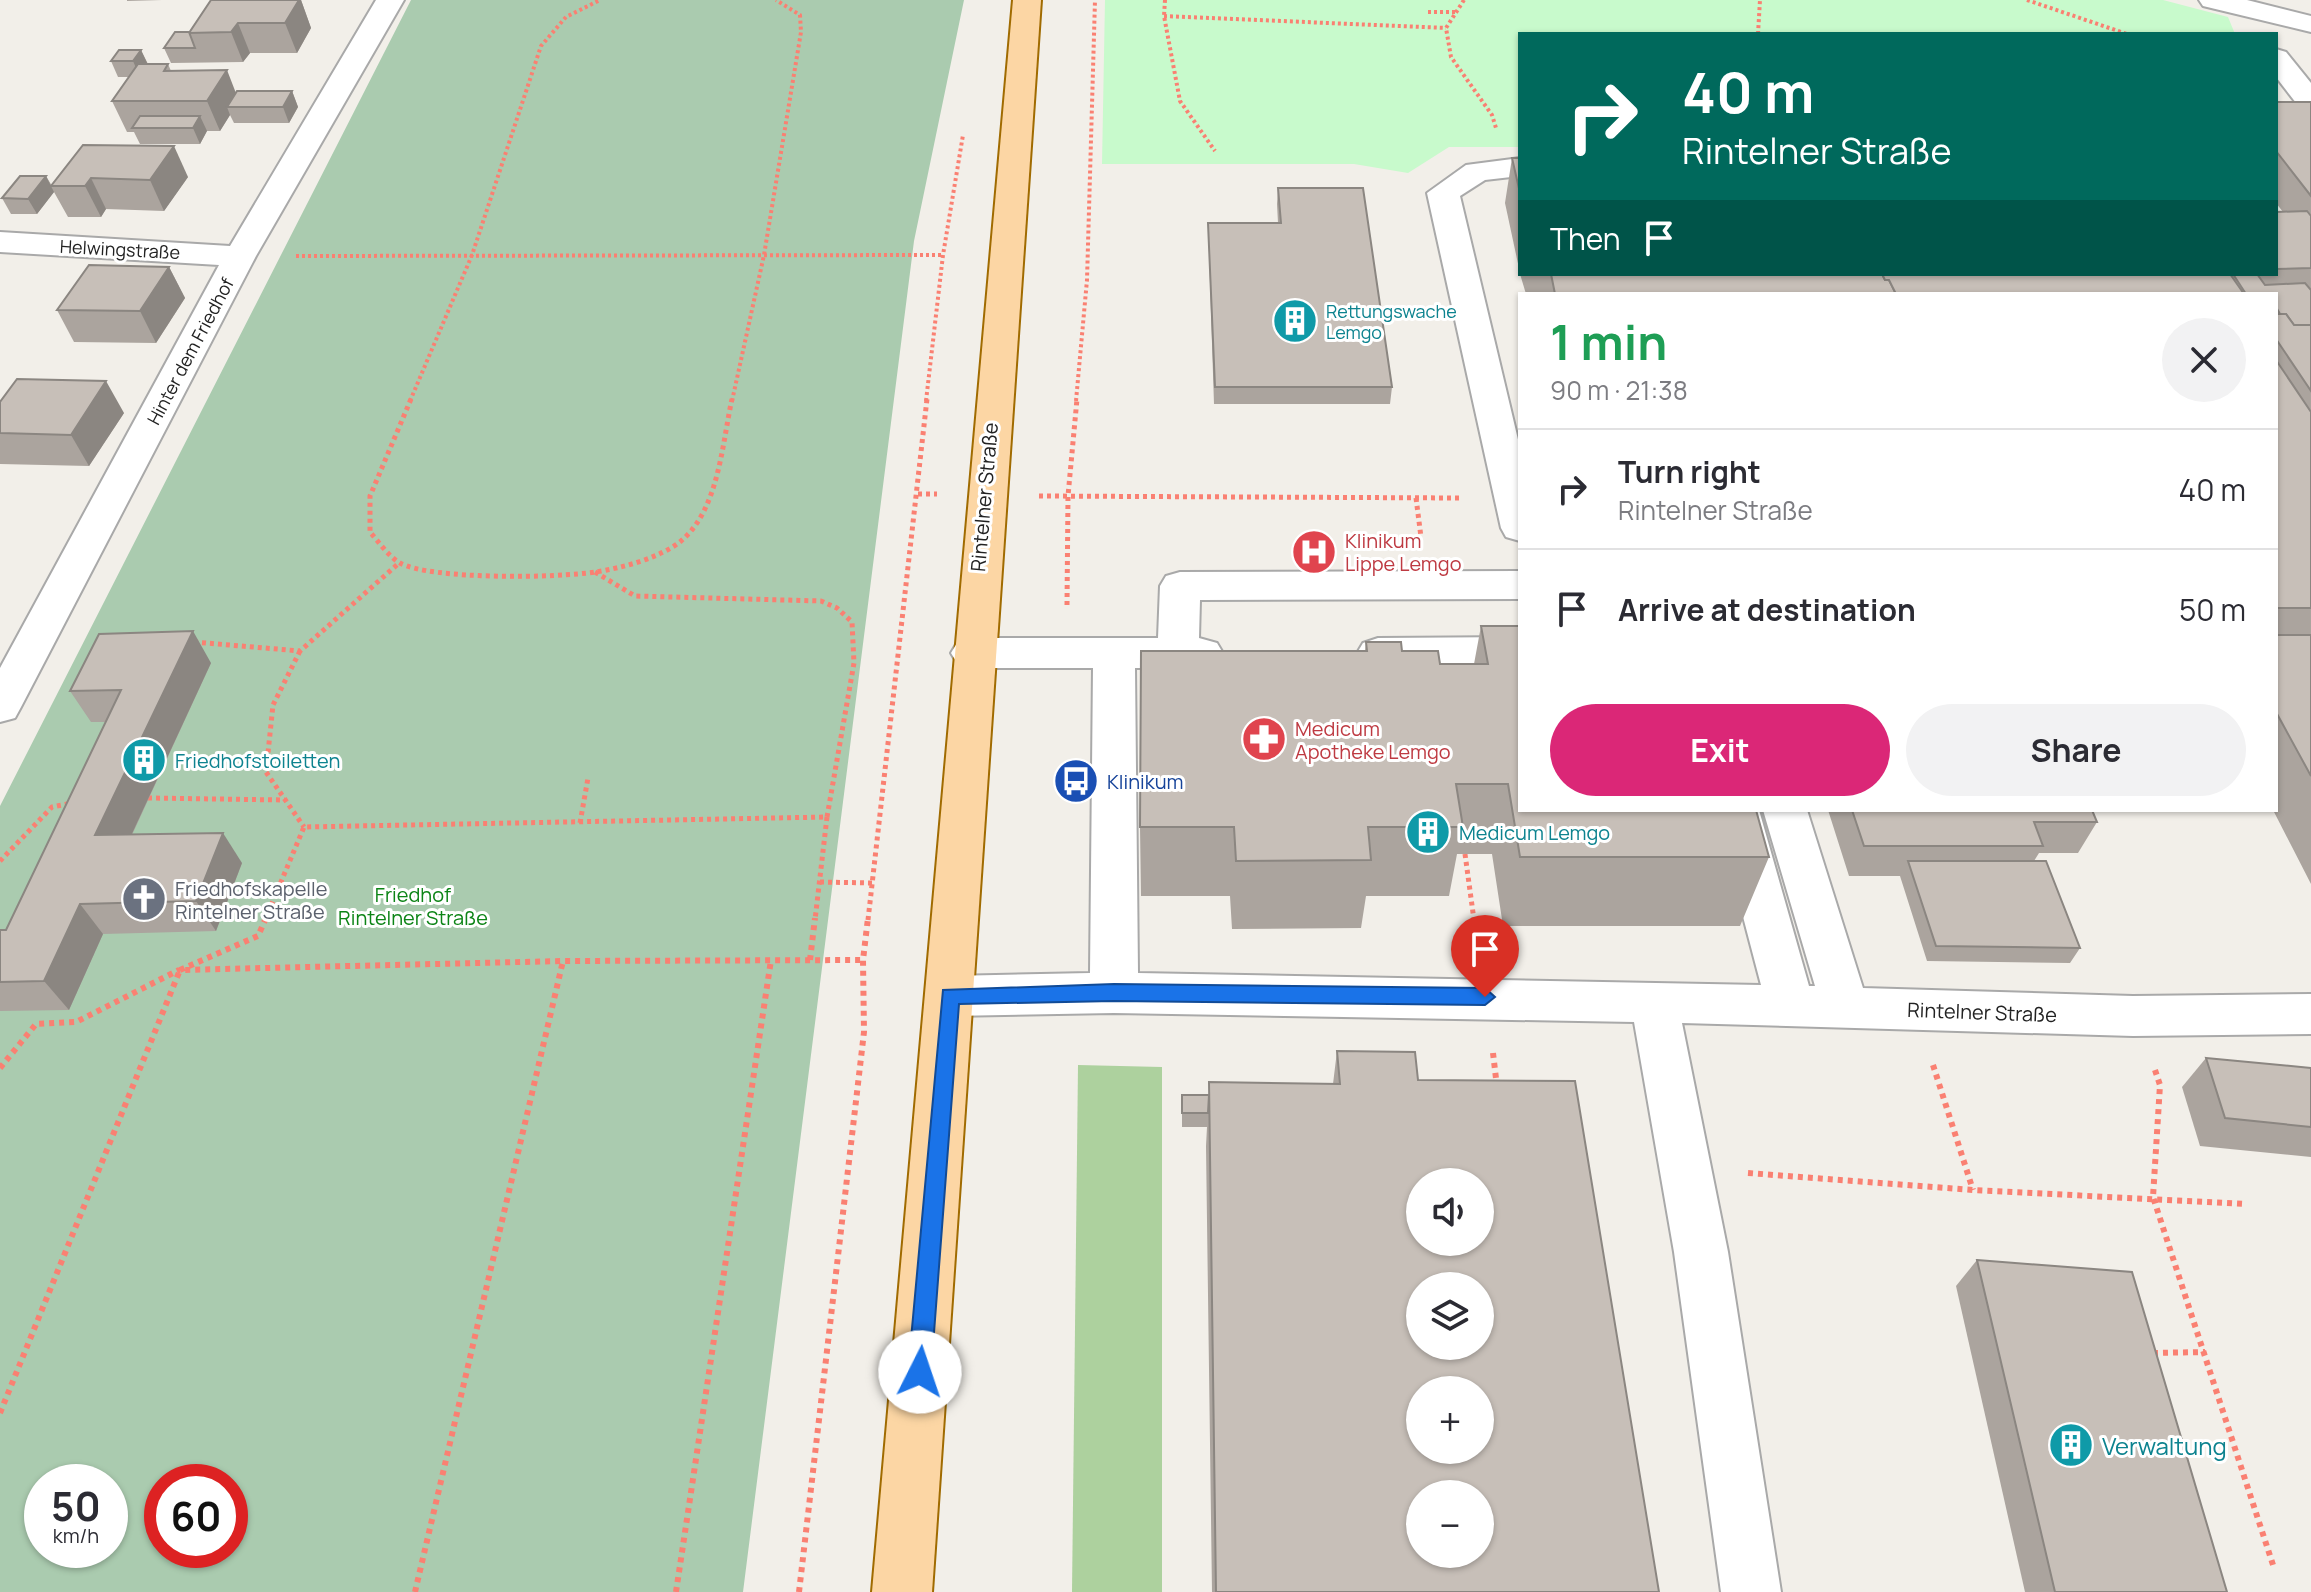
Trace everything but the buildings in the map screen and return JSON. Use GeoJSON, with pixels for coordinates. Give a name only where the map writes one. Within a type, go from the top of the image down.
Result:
{"type":"FeatureCollection","features":[{"type":"Feature","properties":{"kind":"main road","name":"Rintelner Straße"},"geometry":{"type":"LineString","coordinates":[[902,1592],[950,996],[972,653],[1027,0]]}},
{"type":"Feature","properties":{"kind":"street","name":"Hinter dem Friedhof"},"geometry":{"type":"LineString","coordinates":[[0,707],[240,256],[390,0]]}},
{"type":"Feature","properties":{"kind":"street"},"geometry":{"type":"LineString","coordinates":[[2213,0],[2264,24],[2311,24]]}},
{"type":"Feature","properties":{"kind":"street"},"geometry":{"type":"LineString","coordinates":[[2278,61],[2311,104],[2278,111]]}},
{"type":"Feature","properties":{"kind":"street"},"geometry":{"type":"LineString","coordinates":[[1515,167],[1477,172],[1443,193],[1518,519]]}},
{"type":"Feature","properties":{"kind":"street","name":"Helwingstraße"},"geometry":{"type":"LineString","coordinates":[[0,242],[240,256]]}},
{"type":"Feature","properties":{"kind":"street"},"geometry":{"type":"LineString","coordinates":[[1178,653],[1180,586],[1518,585]]}},
{"type":"Feature","properties":{"kind":"street"},"geometry":{"type":"LineString","coordinates":[[1345,653],[1518,652]]}},
{"type":"Feature","properties":{"kind":"street"},"geometry":{"type":"LineString","coordinates":[[972,653],[1239,653]]}},
{"type":"Feature","properties":{"kind":"street"},"geometry":{"type":"LineString","coordinates":[[1114,653],[1114,993]]}},
{"type":"Feature","properties":{"kind":"street"},"geometry":{"type":"LineString","coordinates":[[1738,812],[1791,1008]]}},
{"type":"Feature","properties":{"kind":"street"},"geometry":{"type":"LineString","coordinates":[[1786,812],[1846,1009]]}},
{"type":"Feature","properties":{"kind":"street","name":"Rintelner Straße"},"geometry":{"type":"LineString","coordinates":[[950,996],[1114,993],[1654,1001],[1791,1008],[2133,1016],[2311,1014]]}},
{"type":"Feature","properties":{"kind":"street"},"geometry":{"type":"LineString","coordinates":[[1654,1001],[1701,1252],[1751,1592]]}},
{"type":"Feature","properties":{"kind":"path"},"geometry":{"type":"LineString","coordinates":[[600,0],[581,6],[558,21],[541,46],[472,255],[370,496],[370,532],[399,563],[446,573],[499,576],[595,572],[654,556],[682,540],[710,500],[764,255],[801,32],[800,15],[776,0]]}},
{"type":"Feature","properties":{"kind":"path"},"geometry":{"type":"LineString","coordinates":[[1095,0],[1087,280],[1068,496],[1473,498]]}},
{"type":"Feature","properties":{"kind":"path"},"geometry":{"type":"LineString","coordinates":[[1165,0],[1164,16],[1180,101],[1215,151]]}},
{"type":"Feature","properties":{"kind":"path"},"geometry":{"type":"LineString","coordinates":[[1464,0],[1446,28],[1451,57],[1492,115],[1515,167]]}},
{"type":"Feature","properties":{"kind":"path"},"geometry":{"type":"LineString","coordinates":[[1758,32],[1760,0]]}},
{"type":"Feature","properties":{"kind":"path"},"geometry":{"type":"LineString","coordinates":[[2027,0],[2121,32]]}},
{"type":"Feature","properties":{"kind":"path"},"geometry":{"type":"LineString","coordinates":[[1428,12],[1456,12]]}},
{"type":"Feature","properties":{"kind":"path"},"geometry":{"type":"LineString","coordinates":[[1164,16],[1446,28]]}},
{"type":"Feature","properties":{"kind":"path"},"geometry":{"type":"LineString","coordinates":[[799,1592],[864,1032],[863,960],[943,255],[965,120]]}},
{"type":"Feature","properties":{"kind":"path"},"geometry":{"type":"LineString","coordinates":[[240,256],[943,255]]}},
{"type":"Feature","properties":{"kind":"path"},"geometry":{"type":"LineString","coordinates":[[304,827],[266,772],[273,705],[300,651],[399,563]]}},
{"type":"Feature","properties":{"kind":"path"},"geometry":{"type":"LineString","coordinates":[[595,572],[635,596],[680,600],[821,601],[837,608],[852,622],[854,663],[827,817],[810,960]]}},
{"type":"Feature","properties":{"kind":"path"},"geometry":{"type":"LineString","coordinates":[[184,642],[300,651]]}},
{"type":"Feature","properties":{"kind":"path"},"geometry":{"type":"LineString","coordinates":[[580,823],[588,778]]}},
{"type":"Feature","properties":{"kind":"path"},"geometry":{"type":"LineString","coordinates":[[148,798],[286,800]]}},
{"type":"Feature","properties":{"kind":"path"},"geometry":{"type":"LineString","coordinates":[[0,861],[52,807],[78,802]]}},
{"type":"Feature","properties":{"kind":"path"},"geometry":{"type":"LineString","coordinates":[[304,827],[827,817]]}},
{"type":"Feature","properties":{"kind":"path"},"geometry":{"type":"LineString","coordinates":[[0,1068],[36,1024],[76,1022],[180,970],[258,936],[304,827]]}},
{"type":"Feature","properties":{"kind":"path"},"geometry":{"type":"LineString","coordinates":[[820,882],[872,883]]}},
{"type":"Feature","properties":{"kind":"path"},"geometry":{"type":"LineString","coordinates":[[676,1592],[771,960]]}},
{"type":"Feature","properties":{"kind":"path"},"geometry":{"type":"LineString","coordinates":[[180,970],[563,961],[863,960]]}},
{"type":"Feature","properties":{"kind":"path"},"geometry":{"type":"LineString","coordinates":[[415,1592],[563,961]]}},
{"type":"Feature","properties":{"kind":"path"},"geometry":{"type":"LineString","coordinates":[[0,1413],[180,970]]}},
{"type":"Feature","properties":{"kind":"path"},"geometry":{"type":"LineString","coordinates":[[1931,1058],[1973,1190]]}},
{"type":"Feature","properties":{"kind":"path"},"geometry":{"type":"LineString","coordinates":[[2160,1085],[2153,1197],[2274,1568]]}},
{"type":"Feature","properties":{"kind":"path"},"geometry":{"type":"LineString","coordinates":[[1743,1173],[1973,1190],[2245,1204]]}},
{"type":"Feature","properties":{"kind":"path"},"geometry":{"type":"LineString","coordinates":[[2157,1365],[2153,1350],[2205,1352]]}},
{"type":"Feature","properties":{"kind":"green space","name":"Friedhof Rintelner Straße"},"geometry":{"type":"Polygon","coordinates":[[[411,0],[964,0],[914,241],[743,1592],[0,1592],[0,806],[411,0]]]}},
{"type":"Feature","properties":{"kind":"green space"},"geometry":{"type":"Polygon","coordinates":[[[1105,0],[2163,0],[2228,17],[2234,32],[1518,32],[1518,147],[1449,147],[1408,173],[1354,164],[1102,164],[1105,0]]]}},
{"type":"Feature","properties":{"kind":"green space"},"geometry":{"type":"Polygon","coordinates":[[[1078,1065],[1162,1067],[1162,1592],[1072,1592],[1078,1065]]]}},
{"type":"Feature","properties":{"kind":"place","name":"Rettungswache Lemgo"},"geometry":{"type":"Point","coordinates":[1295,321]}},
{"type":"Feature","properties":{"kind":"place","name":"Klinikum Lippe Lemgo"},"geometry":{"type":"Point","coordinates":[1314,552]}},
{"type":"Feature","properties":{"kind":"place","name":"Medicum Apotheke Lemgo"},"geometry":{"type":"Point","coordinates":[1264,739]}},
{"type":"Feature","properties":{"kind":"place","name":"Friedhofstoiletten"},"geometry":{"type":"Point","coordinates":[144,760]}},
{"type":"Feature","properties":{"kind":"place","name":"Klinikum"},"geometry":{"type":"Point","coordinates":[1076,781]}},
{"type":"Feature","properties":{"kind":"place","name":"Medicum Lemgo"},"geometry":{"type":"Point","coordinates":[1428,832]}},
{"type":"Feature","properties":{"kind":"place","name":"Friedhofskapelle Rintelner Straße"},"geometry":{"type":"Point","coordinates":[144,899]}},
{"type":"Feature","properties":{"kind":"place","name":"Verwaltung"},"geometry":{"type":"Point","coordinates":[2071,1445]}},
{"type":"Feature","properties":{"kind":"route"},"geometry":{"type":"LineString","coordinates":[[920,1372],[950,996],[1114,993],[1485,997]]}}]}
